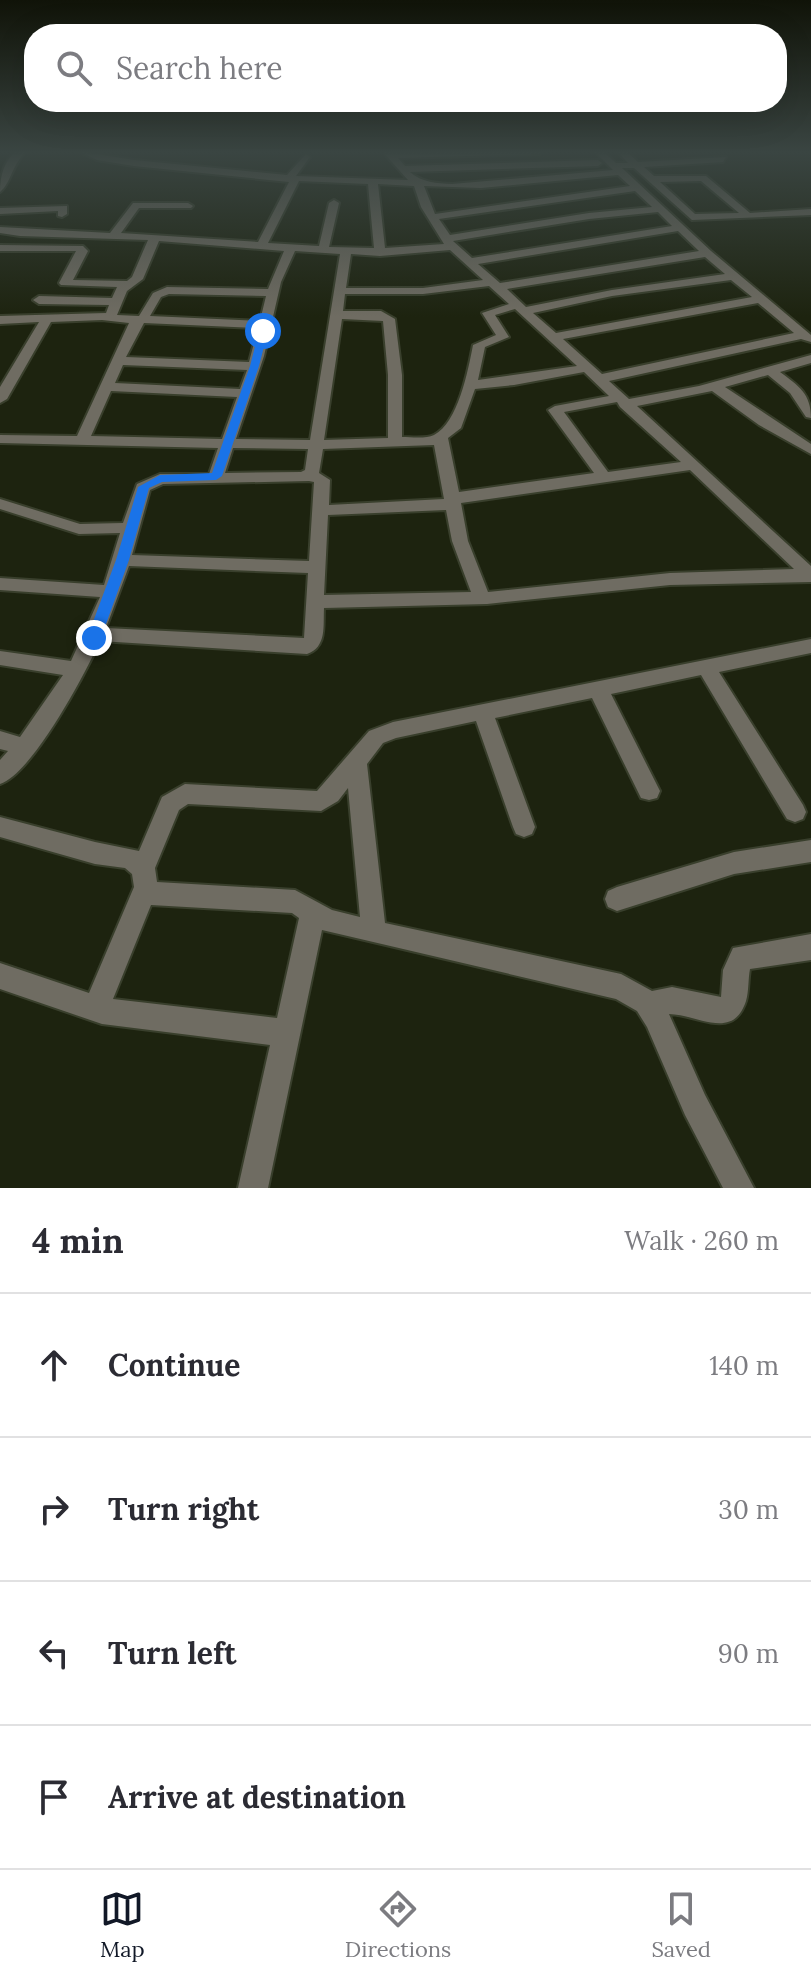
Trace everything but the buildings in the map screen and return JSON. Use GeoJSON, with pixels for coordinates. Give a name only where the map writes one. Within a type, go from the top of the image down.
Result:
{"type":"FeatureCollection","features":[{"type":"Feature","properties":{"kind":"street"},"geometry":{"type":"LineString","coordinates":[[114,235],[135,206]]}},
{"type":"Feature","properties":{"kind":"street"},"geometry":{"type":"LineString","coordinates":[[261,246],[279,206]]}},
{"type":"Feature","properties":{"kind":"street"},"geometry":{"type":"LineString","coordinates":[[323,251],[333,206]]}},
{"type":"Feature","properties":{"kind":"street"},"geometry":{"type":"LineString","coordinates":[[375,206],[380,253]]}},
{"type":"Feature","properties":{"kind":"street"},"geometry":{"type":"LineString","coordinates":[[428,206],[450,243],[556,337],[810,576]]}},
{"type":"Feature","properties":{"kind":"street"},"geometry":{"type":"LineString","coordinates":[[433,217],[507,206]]}},
{"type":"Feature","properties":{"kind":"street"},"geometry":{"type":"LineString","coordinates":[[656,206],[806,338]]}},
{"type":"Feature","properties":{"kind":"street"},"geometry":{"type":"LineString","coordinates":[[681,206],[692,217],[811,212]]}},
{"type":"Feature","properties":{"kind":"street"},"geometry":{"type":"LineString","coordinates":[[737,206],[748,216]]}},
{"type":"Feature","properties":{"kind":"street"},"geometry":{"type":"LineString","coordinates":[[0,211],[64,208],[62,214]]}},
{"type":"Feature","properties":{"kind":"street"},"geometry":{"type":"LineString","coordinates":[[0,230],[380,253],[589,216],[659,209]]}},
{"type":"Feature","properties":{"kind":"street"},"geometry":{"type":"LineString","coordinates":[[470,262],[680,228]]}},
{"type":"Feature","properties":{"kind":"street"},"geometry":{"type":"LineString","coordinates":[[107,318],[112,315],[122,289],[137,279],[155,237]]}},
{"type":"Feature","properties":{"kind":"street"},"geometry":{"type":"LineString","coordinates":[[0,248],[79,248],[83,251],[65,283],[130,284]]}},
{"type":"Feature","properties":{"kind":"street"},"geometry":{"type":"LineString","coordinates":[[216,476],[255,366],[272,293],[291,248]]}},
{"type":"Feature","properties":{"kind":"street"},"geometry":{"type":"LineString","coordinates":[[309,475],[346,253]]}},
{"type":"Feature","properties":{"kind":"street"},"geometry":{"type":"LineString","coordinates":[[339,291],[423,291],[495,284],[707,253]]}},
{"type":"Feature","properties":{"kind":"street"},"geometry":{"type":"LineString","coordinates":[[482,598],[460,541],[441,434],[454,428],[479,345],[503,337],[488,313],[733,276]]}},
{"type":"Feature","properties":{"kind":"street"},"geometry":{"type":"LineString","coordinates":[[82,441],[118,361],[140,319],[157,295],[167,290],[272,293]]}},
{"type":"Feature","properties":{"kind":"street"},"geometry":{"type":"LineString","coordinates":[[556,337],[760,299]]}},
{"type":"Feature","properties":{"kind":"street"},"geometry":{"type":"LineString","coordinates":[[39,300],[117,302]]}},
{"type":"Feature","properties":{"kind":"street"},"geometry":{"type":"LineString","coordinates":[[336,315],[381,315],[389,319],[395,375],[395,444]]}},
{"type":"Feature","properties":{"kind":"street"},"geometry":{"type":"LineString","coordinates":[[0,320],[107,318],[265,325]]}},
{"type":"Feature","properties":{"kind":"street"},"geometry":{"type":"LineString","coordinates":[[0,399],[47,319]]}},
{"type":"Feature","properties":{"kind":"street"},"geometry":{"type":"LineString","coordinates":[[598,379],[806,338]]}},
{"type":"Feature","properties":{"kind":"street"},"geometry":{"type":"LineString","coordinates":[[606,479],[555,410],[714,386],[811,359]]}},
{"type":"Feature","properties":{"kind":"street"},"geometry":{"type":"LineString","coordinates":[[118,361],[255,366]]}},
{"type":"Feature","properties":{"kind":"street"},"geometry":{"type":"LineString","coordinates":[[469,385],[514,381],[586,368]]}},
{"type":"Feature","properties":{"kind":"street"},"geometry":{"type":"LineString","coordinates":[[770,370],[795,390],[811,414]]}},
{"type":"Feature","properties":{"kind":"street"},"geometry":{"type":"LineString","coordinates":[[714,386],[764,422],[811,450]]}},
{"type":"Feature","properties":{"kind":"street"},"geometry":{"type":"LineString","coordinates":[[107,387],[246,393]]}},
{"type":"Feature","properties":{"kind":"street"},"geometry":{"type":"LineString","coordinates":[[0,439],[316,445],[441,440]]}},
{"type":"Feature","properties":{"kind":"street"},"geometry":{"type":"LineString","coordinates":[[320,510],[444,506],[462,496],[692,465]]}},
{"type":"Feature","properties":{"kind":"street"},"geometry":{"type":"LineString","coordinates":[[0,775],[57,707],[78,670],[111,592],[141,492],[151,481],[216,476],[309,475],[321,478],[313,639],[307,647],[95,634]]}},
{"type":"Feature","properties":{"kind":"street"},"geometry":{"type":"LineString","coordinates":[[0,504],[79,529],[129,528]]}},
{"type":"Feature","properties":{"kind":"street"},"geometry":{"type":"LineString","coordinates":[[122,560],[317,567]]}},
{"type":"Feature","properties":{"kind":"street"},"geometry":{"type":"LineString","coordinates":[[315,602],[482,598],[670,579],[810,576]]}},
{"type":"Feature","properties":{"kind":"street"},"geometry":{"type":"LineString","coordinates":[[0,584],[111,592]]}},
{"type":"Feature","properties":{"kind":"street"},"geometry":{"type":"LineString","coordinates":[[96,1009],[170,804],[178,796],[321,801],[376,737],[384,733],[811,646]]}},
{"type":"Feature","properties":{"kind":"street"},"geometry":{"type":"LineString","coordinates":[[0,658],[78,670]]}},
{"type":"Feature","properties":{"kind":"street"},"geometry":{"type":"LineString","coordinates":[[706,667],[795,812]]}},
{"type":"Feature","properties":{"kind":"street"},"geometry":{"type":"LineString","coordinates":[[598,689],[649,791]]}},
{"type":"Feature","properties":{"kind":"street"},"geometry":{"type":"LineString","coordinates":[[483,712],[524,827]]}},
{"type":"Feature","properties":{"kind":"street"},"geometry":{"type":"LineString","coordinates":[[0,740],[26,747]]}},
{"type":"Feature","properties":{"kind":"street"},"geometry":{"type":"LineString","coordinates":[[356,761],[374,932]]}},
{"type":"Feature","properties":{"kind":"street"},"geometry":{"type":"LineString","coordinates":[[0,827],[95,853],[130,858],[153,894],[295,902],[326,920],[621,987],[635,993],[657,1017],[695,1105],[739,1188]]}},
{"type":"Feature","properties":{"kind":"street"},"geometry":{"type":"LineString","coordinates":[[617,899],[734,863],[811,851]]}},
{"type":"Feature","properties":{"kind":"street"},"geometry":{"type":"LineString","coordinates":[[253,1188],[313,913]]}},
{"type":"Feature","properties":{"kind":"street"},"geometry":{"type":"LineString","coordinates":[[648,1005],[672,1000],[726,1011],[734,1000],[735,972],[742,957],[811,947]]}},
{"type":"Feature","properties":{"kind":"street"},"geometry":{"type":"LineString","coordinates":[[0,976],[96,1009],[286,1033]]}},
{"type":"Feature","properties":{"kind":"route"},"geometry":{"type":"LineString","coordinates":[[94,638],[122,560],[143,487],[160,479],[216,476],[255,366],[263,331]]}}]}
